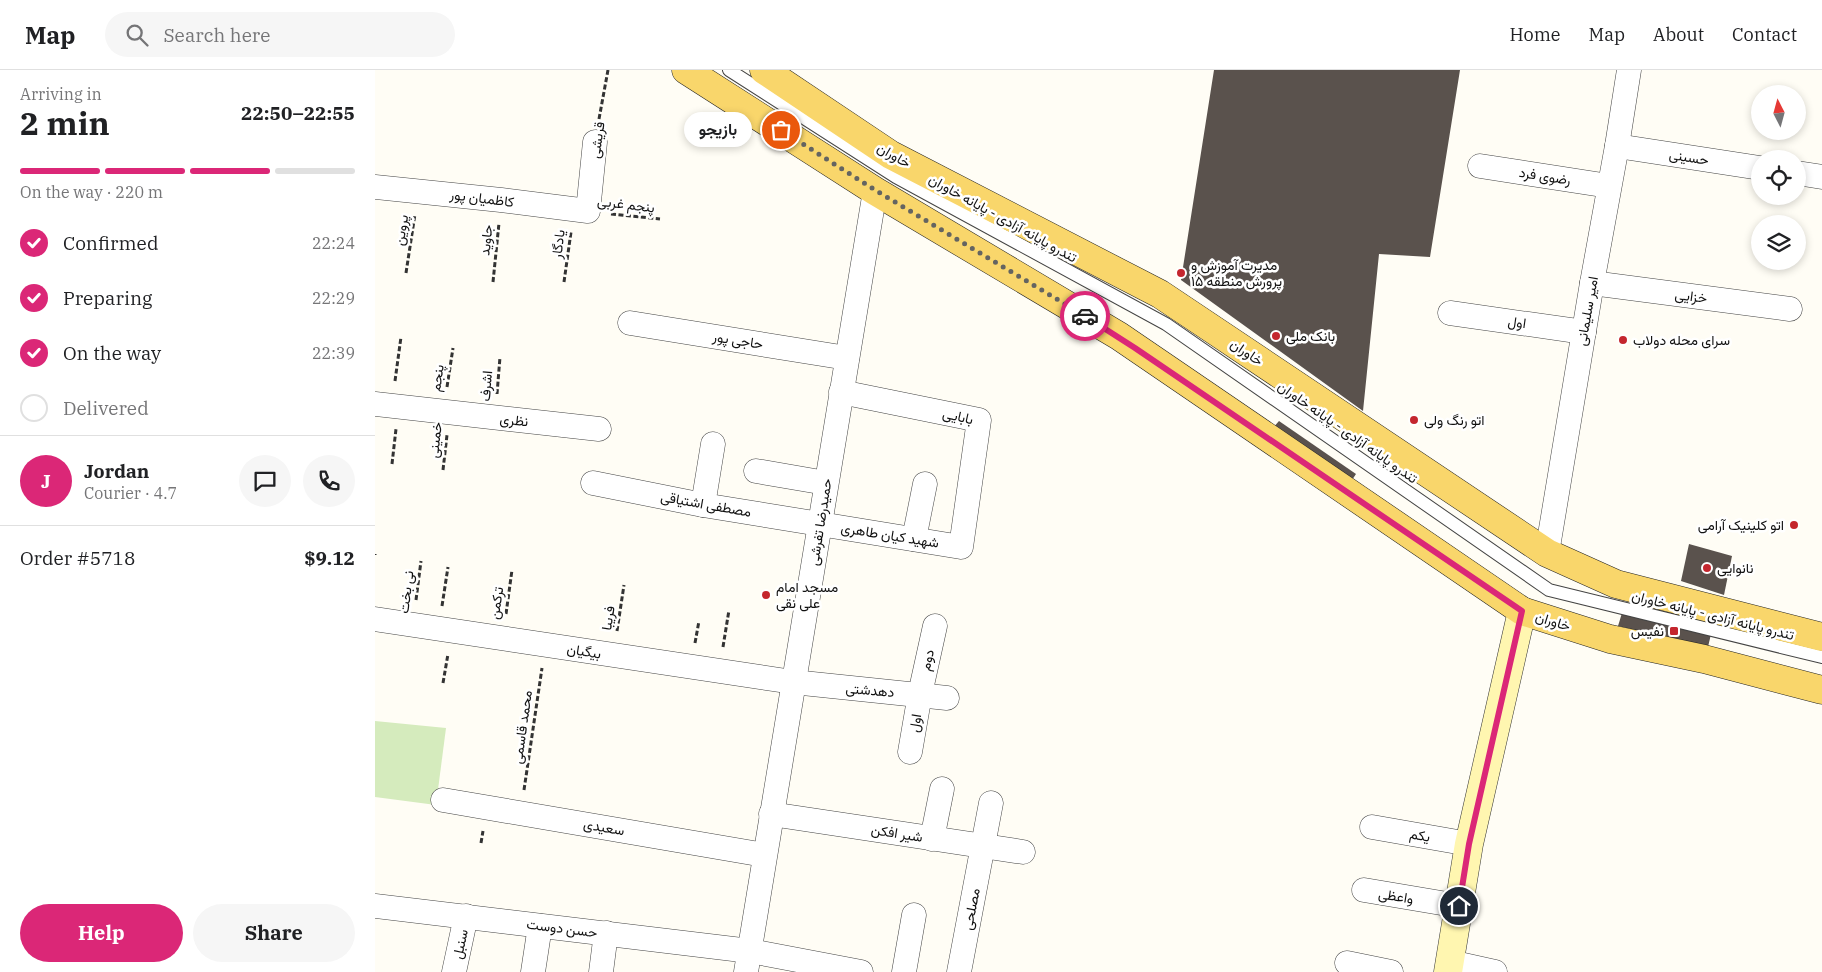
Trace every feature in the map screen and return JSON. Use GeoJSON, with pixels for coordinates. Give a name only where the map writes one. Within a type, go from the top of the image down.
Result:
{"type":"FeatureCollection","features":[{"type":"Feature","properties":{"kind":"main road","name":"خاوران"},"geometry":{"type":"LineString","coordinates":[[686,70],[875,190],[1119,336],[1522,611],[1610,639],[1704,659],[1822,690]]}},
{"type":"Feature","properties":{"kind":"main road","name":"خاوران"},"geometry":{"type":"LineString","coordinates":[[777,74],[891,155],[1160,294],[1547,553],[1616,584],[1822,637]]}},
{"type":"Feature","properties":{"kind":"main road"},"geometry":{"type":"LineString","coordinates":[[1449,967],[1469,844],[1522,611]]}},
{"type":"Feature","properties":{"kind":"street","name":"امیر سلیمانی"},"geometry":{"type":"LineString","coordinates":[[1547,553],[1629,70]]}},
{"type":"Feature","properties":{"kind":"street","name":"قریشی"},"geometry":{"type":"LineString","coordinates":[[581,210],[595,142]]}},
{"type":"Feature","properties":{"kind":"street","name":"حسینی"},"geometry":{"type":"LineString","coordinates":[[1617,146],[1751,167]]}},
{"type":"Feature","properties":{"kind":"street","name":"رضوی فرد"},"geometry":{"type":"LineString","coordinates":[[1480,166],[1609,186]]}},
{"type":"Feature","properties":{"kind":"street"},"geometry":{"type":"LineString","coordinates":[[1806,174],[1822,177]]}},
{"type":"Feature","properties":{"kind":"street","name":"کاظمیان پور"},"geometry":{"type":"LineString","coordinates":[[375,187],[581,210]]}},
{"type":"Feature","properties":{"kind":"street","name":"حمیدرضا تفرشی"},"geometry":{"type":"LineString","coordinates":[[748,961],[875,190]]}},
{"type":"Feature","properties":{"kind":"street","name":"خزایی"},"geometry":{"type":"LineString","coordinates":[[1592,283],[1791,308]]}},
{"type":"Feature","properties":{"kind":"street","name":"اول"},"geometry":{"type":"LineString","coordinates":[[1450,313],[1583,332]]}},
{"type":"Feature","properties":{"kind":"street","name":"حاجی پور"},"geometry":{"type":"LineString","coordinates":[[630,322],[847,358]]}},
{"type":"Feature","properties":{"kind":"street","name":"بابایی"},"geometry":{"type":"LineString","coordinates":[[841,392],[979,420],[961,547]]}},
{"type":"Feature","properties":{"kind":"street","name":"نظری"},"geometry":{"type":"LineString","coordinates":[[388,406],[599,429]]}},
{"type":"Feature","properties":{"kind":"street"},"geometry":{"type":"LineString","coordinates":[[703,505],[713,444]]}},
{"type":"Feature","properties":{"kind":"street"},"geometry":{"type":"LineString","coordinates":[[756,470],[826,483]]}},
{"type":"Feature","properties":{"kind":"street","name":"مصطفی اشتیاقی"},"geometry":{"type":"LineString","coordinates":[[593,483],[703,505],[819,524]]}},
{"type":"Feature","properties":{"kind":"street"},"geometry":{"type":"LineString","coordinates":[[914,539],[925,484]]}},
{"type":"Feature","properties":{"kind":"street","name":"شهید کیان طاهری"},"geometry":{"type":"LineString","coordinates":[[819,524],[961,547]]}},
{"type":"Feature","properties":{"kind":"street","name":"بیگیان"},"geometry":{"type":"LineString","coordinates":[[375,619],[793,682]]}},
{"type":"Feature","properties":{"kind":"street","name":"دوم"},"geometry":{"type":"LineString","coordinates":[[919,694],[935,626]]}},
{"type":"Feature","properties":{"kind":"street","name":"دهدشتی"},"geometry":{"type":"LineString","coordinates":[[793,682],[947,698]]}},
{"type":"Feature","properties":{"kind":"street","name":"اول"},"geometry":{"type":"LineString","coordinates":[[910,752],[919,694]]}},
{"type":"Feature","properties":{"kind":"street"},"geometry":{"type":"LineString","coordinates":[[932,839],[942,789]]}},
{"type":"Feature","properties":{"kind":"street","name":"سعیدی"},"geometry":{"type":"LineString","coordinates":[[443,800],[764,855]]}},
{"type":"Feature","properties":{"kind":"street"},"geometry":{"type":"LineString","coordinates":[[983,846],[991,803]]}},
{"type":"Feature","properties":{"kind":"street","name":"شیر افکن"},"geometry":{"type":"LineString","coordinates":[[771,814],[1023,852]]}},
{"type":"Feature","properties":{"kind":"street","name":"یکم"},"geometry":{"type":"LineString","coordinates":[[1372,827],[1469,844]]}},
{"type":"Feature","properties":{"kind":"street","name":"مصلحی"},"geometry":{"type":"LineString","coordinates":[[959,972],[983,846]]}},
{"type":"Feature","properties":{"kind":"street","name":"واعظی"},"geometry":{"type":"LineString","coordinates":[[1364,890],[1459,906]]}},
{"type":"Feature","properties":{"kind":"street","name":"حسن دوست"},"geometry":{"type":"LineString","coordinates":[[375,906],[606,934],[748,961],[861,972]]}},
{"type":"Feature","properties":{"kind":"street"},"geometry":{"type":"LineString","coordinates":[[904,972],[914,915]]}},
{"type":"Feature","properties":{"kind":"street","name":"سنبل"},"geometry":{"type":"LineString","coordinates":[[454,972],[466,916]]}},
{"type":"Feature","properties":{"kind":"street"},"geometry":{"type":"LineString","coordinates":[[533,972],[540,926]]}},
{"type":"Feature","properties":{"kind":"street"},"geometry":{"type":"LineString","coordinates":[[601,972],[606,934]]}},
{"type":"Feature","properties":{"kind":"street"},"geometry":{"type":"LineString","coordinates":[[1347,964],[1391,972]]}},
{"type":"Feature","properties":{"kind":"street"},"geometry":{"type":"LineString","coordinates":[[1449,967],[1495,972]]}},
{"type":"Feature","properties":{"kind":"lane","name":"تندرو پایانه آزادی - پایانه خاوران"},"geometry":{"type":"LineString","coordinates":[[729,70],[896,177],[1166,324],[1549,590],[1822,657]]}},
{"type":"Feature","properties":{"kind":"path","name":"قریشی"},"geometry":{"type":"LineString","coordinates":[[595,142],[608,70]]}},
{"type":"Feature","properties":{"kind":"path","name":"پروین"},"geometry":{"type":"LineString","coordinates":[[406,273],[419,191]]}},
{"type":"Feature","properties":{"kind":"path","name":"جاوید"},"geometry":{"type":"LineString","coordinates":[[493,282],[501,200]]}},
{"type":"Feature","properties":{"kind":"path","name":"پنجم غربی"},"geometry":{"type":"LineString","coordinates":[[581,210],[660,220]]}},
{"type":"Feature","properties":{"kind":"path","name":"یادگار"},"geometry":{"type":"LineString","coordinates":[[565,282],[581,210]]}},
{"type":"Feature","properties":{"kind":"path"},"geometry":{"type":"LineString","coordinates":[[392,464],[388,406],[401,337]]}},
{"type":"Feature","properties":{"kind":"path","name":"پنجم"},"geometry":{"type":"LineString","coordinates":[[446,412],[453,348]]}},
{"type":"Feature","properties":{"kind":"path","name":"اشرف"},"geometry":{"type":"LineString","coordinates":[[495,418],[500,357]]}},
{"type":"Feature","properties":{"kind":"path","name":"خمینی"},"geometry":{"type":"LineString","coordinates":[[443,470],[446,412]]}},
{"type":"Feature","properties":{"kind":"path","name":"نی بخت"},"geometry":{"type":"LineString","coordinates":[[413,625],[421,561]]}},
{"type":"Feature","properties":{"kind":"path"},"geometry":{"type":"LineString","coordinates":[[439,629],[448,566]]}},
{"type":"Feature","properties":{"kind":"path","name":"ترکمن"},"geometry":{"type":"LineString","coordinates":[[503,638],[512,570]]}},
{"type":"Feature","properties":{"kind":"path","name":"فریبا"},"geometry":{"type":"LineString","coordinates":[[614,655],[624,585]]}},
{"type":"Feature","properties":{"kind":"path"},"geometry":{"type":"LineString","coordinates":[[719,671],[729,610]]}},
{"type":"Feature","properties":{"kind":"path","name":"محمد قاسمی"},"geometry":{"type":"LineString","coordinates":[[521,813],[545,645]]}},
{"type":"Feature","properties":{"kind":"green space"},"geometry":{"type":"Polygon","coordinates":[[[375,721],[446,728],[436,805],[375,797],[375,721]]]}},
{"type":"Feature","properties":{"kind":"building"},"geometry":{"type":"Polygon","coordinates":[[[1214,70],[1460,70],[1430,257],[1379,254],[1363,411],[1181,280],[1214,70]]]}},
{"type":"Feature","properties":{"kind":"building"},"geometry":{"type":"Polygon","coordinates":[[[1279,421],[1356,474],[1350,483],[1272,429],[1279,421]]]}},
{"type":"Feature","properties":{"kind":"building","name":"نانوایی"},"geometry":{"type":"Polygon","coordinates":[[[1689,544],[1732,556],[1724,595],[1681,581],[1689,544]]]}},
{"type":"Feature","properties":{"kind":"building"},"geometry":{"type":"Polygon","coordinates":[[[1622,613],[1711,634],[1708,647],[1618,626],[1622,613]]]}},
{"type":"Feature","properties":{"kind":"way so far"},"geometry":{"type":"LineString","coordinates":[[781,130],[875,190],[1085,316]]}},
{"type":"Feature","properties":{"kind":"place","name":"بازیجو"},"geometry":{"type":"Point","coordinates":[781,130]}},
{"type":"Feature","properties":{"kind":"place","name":"مدیرت آموزش و پرورش منطقه ۱۵"},"geometry":{"type":"Point","coordinates":[1181,273]}},
{"type":"Feature","properties":{"kind":"place","name":"بانک ملی"},"geometry":{"type":"Point","coordinates":[1276,336]}},
{"type":"Feature","properties":{"kind":"place","name":"سرای محله دولاب"},"geometry":{"type":"Point","coordinates":[1623,340]}},
{"type":"Feature","properties":{"kind":"place","name":"اتو رنگ ولی"},"geometry":{"type":"Point","coordinates":[1414,420]}},
{"type":"Feature","properties":{"kind":"place","name":"اتو کلینیک آرامی"},"geometry":{"type":"Point","coordinates":[1794,525]}},
{"type":"Feature","properties":{"kind":"place","name":"نانوایی"},"geometry":{"type":"Point","coordinates":[1707,568]}},
{"type":"Feature","properties":{"kind":"place","name":"مسجد امام علی نقی"},"geometry":{"type":"Point","coordinates":[766,595]}},
{"type":"Feature","properties":{"kind":"place","name":"نفیس"},"geometry":{"type":"Point","coordinates":[1674,631]}},
{"type":"Feature","properties":{"kind":"route"},"geometry":{"type":"LineString","coordinates":[[1085,316],[1119,336],[1522,611],[1469,844],[1459,906]]}}]}
